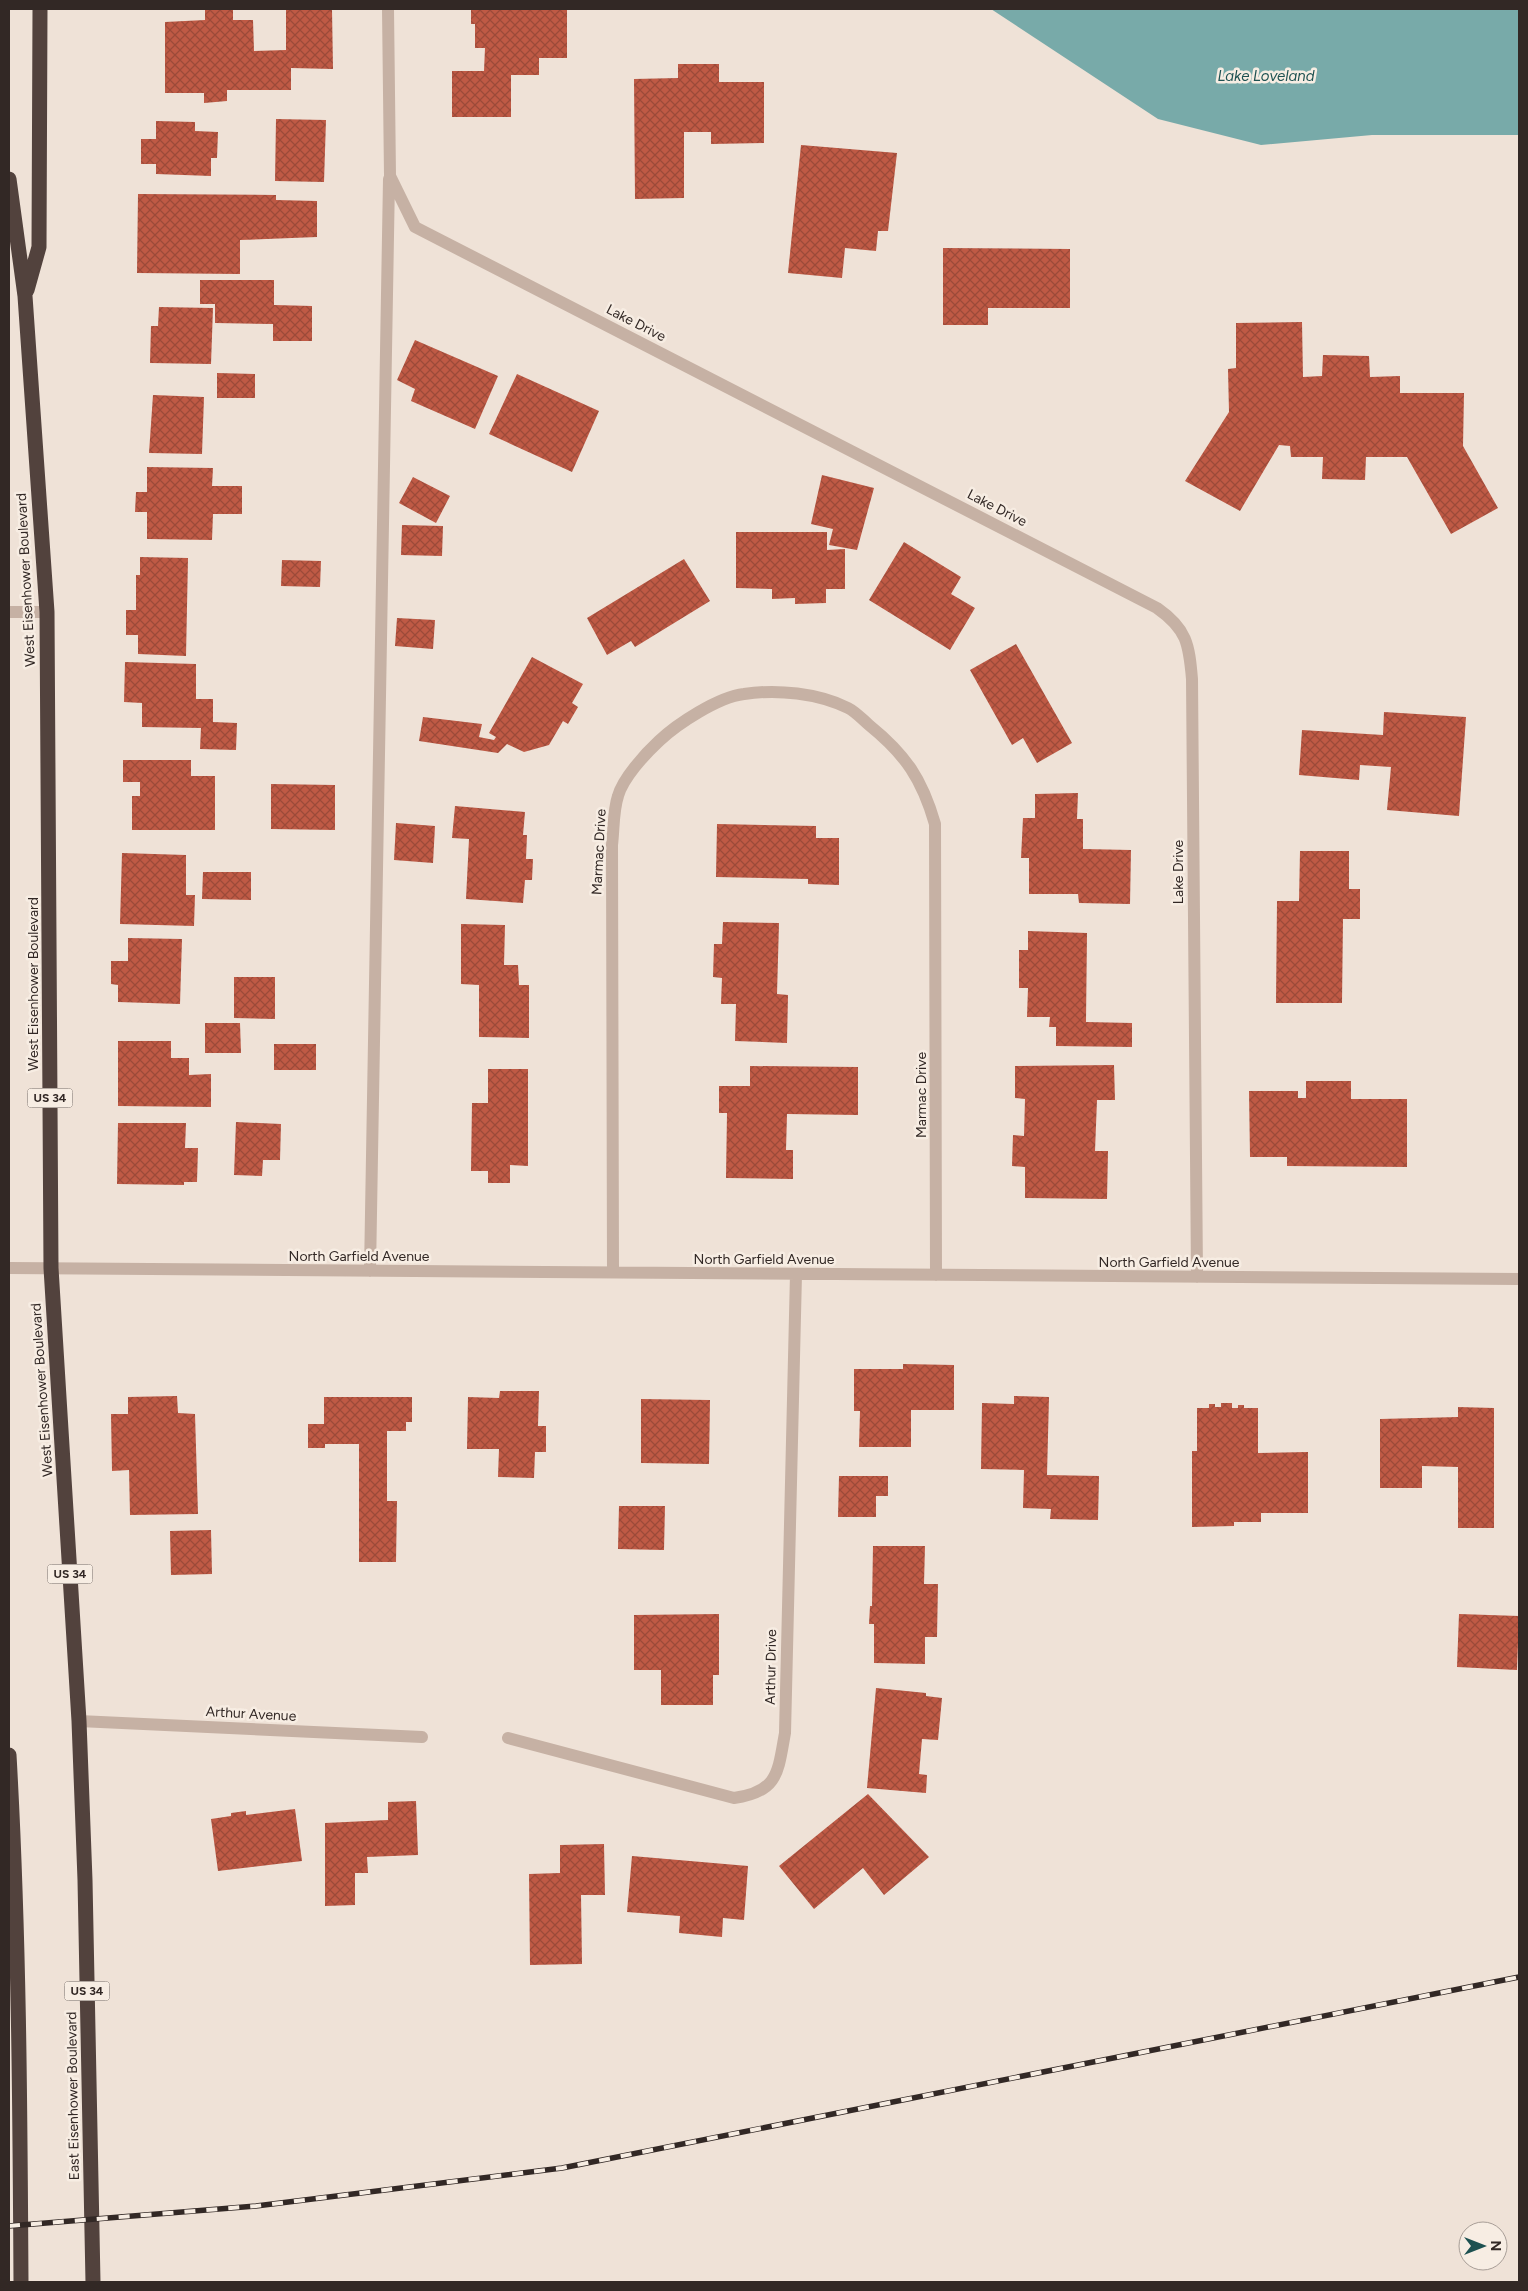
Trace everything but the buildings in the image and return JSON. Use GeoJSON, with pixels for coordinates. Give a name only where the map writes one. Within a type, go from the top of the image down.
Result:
{"type":"FeatureCollection","features":[{"type":"Feature","properties":{"kind":"highway"},"geometry":{"type":"LineString","coordinates":[[25,296],[39,247],[40,9]]}},
{"type":"Feature","properties":{"kind":"highway","name":"West Eisenhower Boulevard"},"geometry":{"type":"LineString","coordinates":[[9,178],[25,296],[46,612],[51,1268],[79,1721],[85,1880]]}},
{"type":"Feature","properties":{"kind":"highway"},"geometry":{"type":"LineString","coordinates":[[9,1756],[20,2097],[21,2282]]}},
{"type":"Feature","properties":{"kind":"highway","name":"East Eisenhower Boulevard"},"geometry":{"type":"LineString","coordinates":[[85,1880],[93,2282]]}},
{"type":"Feature","properties":{"kind":"street","name":"Lake Drive"},"geometry":{"type":"LineString","coordinates":[[388,9],[390,176],[415,227],[1157,608],[1175,620],[1184,635],[1190,653],[1192,679],[1197,1277]]}},
{"type":"Feature","properties":{"kind":"street"},"geometry":{"type":"LineString","coordinates":[[370,1271],[390,176]]}},
{"type":"Feature","properties":{"kind":"street"},"geometry":{"type":"LineString","coordinates":[[9,612],[46,612]]}},
{"type":"Feature","properties":{"kind":"street","name":"Marmac Drive"},"geometry":{"type":"LineString","coordinates":[[613,1272],[612,845],[618,795],[640,760],[670,730],[706,708],[742,694],[778,693],[819,697],[849,709],[884,736],[911,767],[926,795],[935,824],[936,1275]]}},
{"type":"Feature","properties":{"kind":"street","name":"North Garfield Avenue"},"geometry":{"type":"LineString","coordinates":[[9,1268],[1519,1280]]}},
{"type":"Feature","properties":{"kind":"street","name":"Arthur Drive"},"geometry":{"type":"LineString","coordinates":[[508,1738],[734,1798],[753,1796],[770,1783],[777,1773],[785,1733],[796,1274]]}},
{"type":"Feature","properties":{"kind":"street","name":"Arthur Avenue"},"geometry":{"type":"LineString","coordinates":[[79,1721],[422,1737]]}},
{"type":"Feature","properties":{"kind":"water","name":"Lake Loveland"},"geometry":{"type":"Polygon","coordinates":[[[991,9],[1519,9],[1519,135],[1372,135],[1261,145],[1158,119],[991,9]]]}},
{"type":"Feature","properties":{"kind":"railway"},"geometry":{"type":"LineString","coordinates":[[9,2226],[256,2206],[562,2168],[1519,1977]]}}]}
